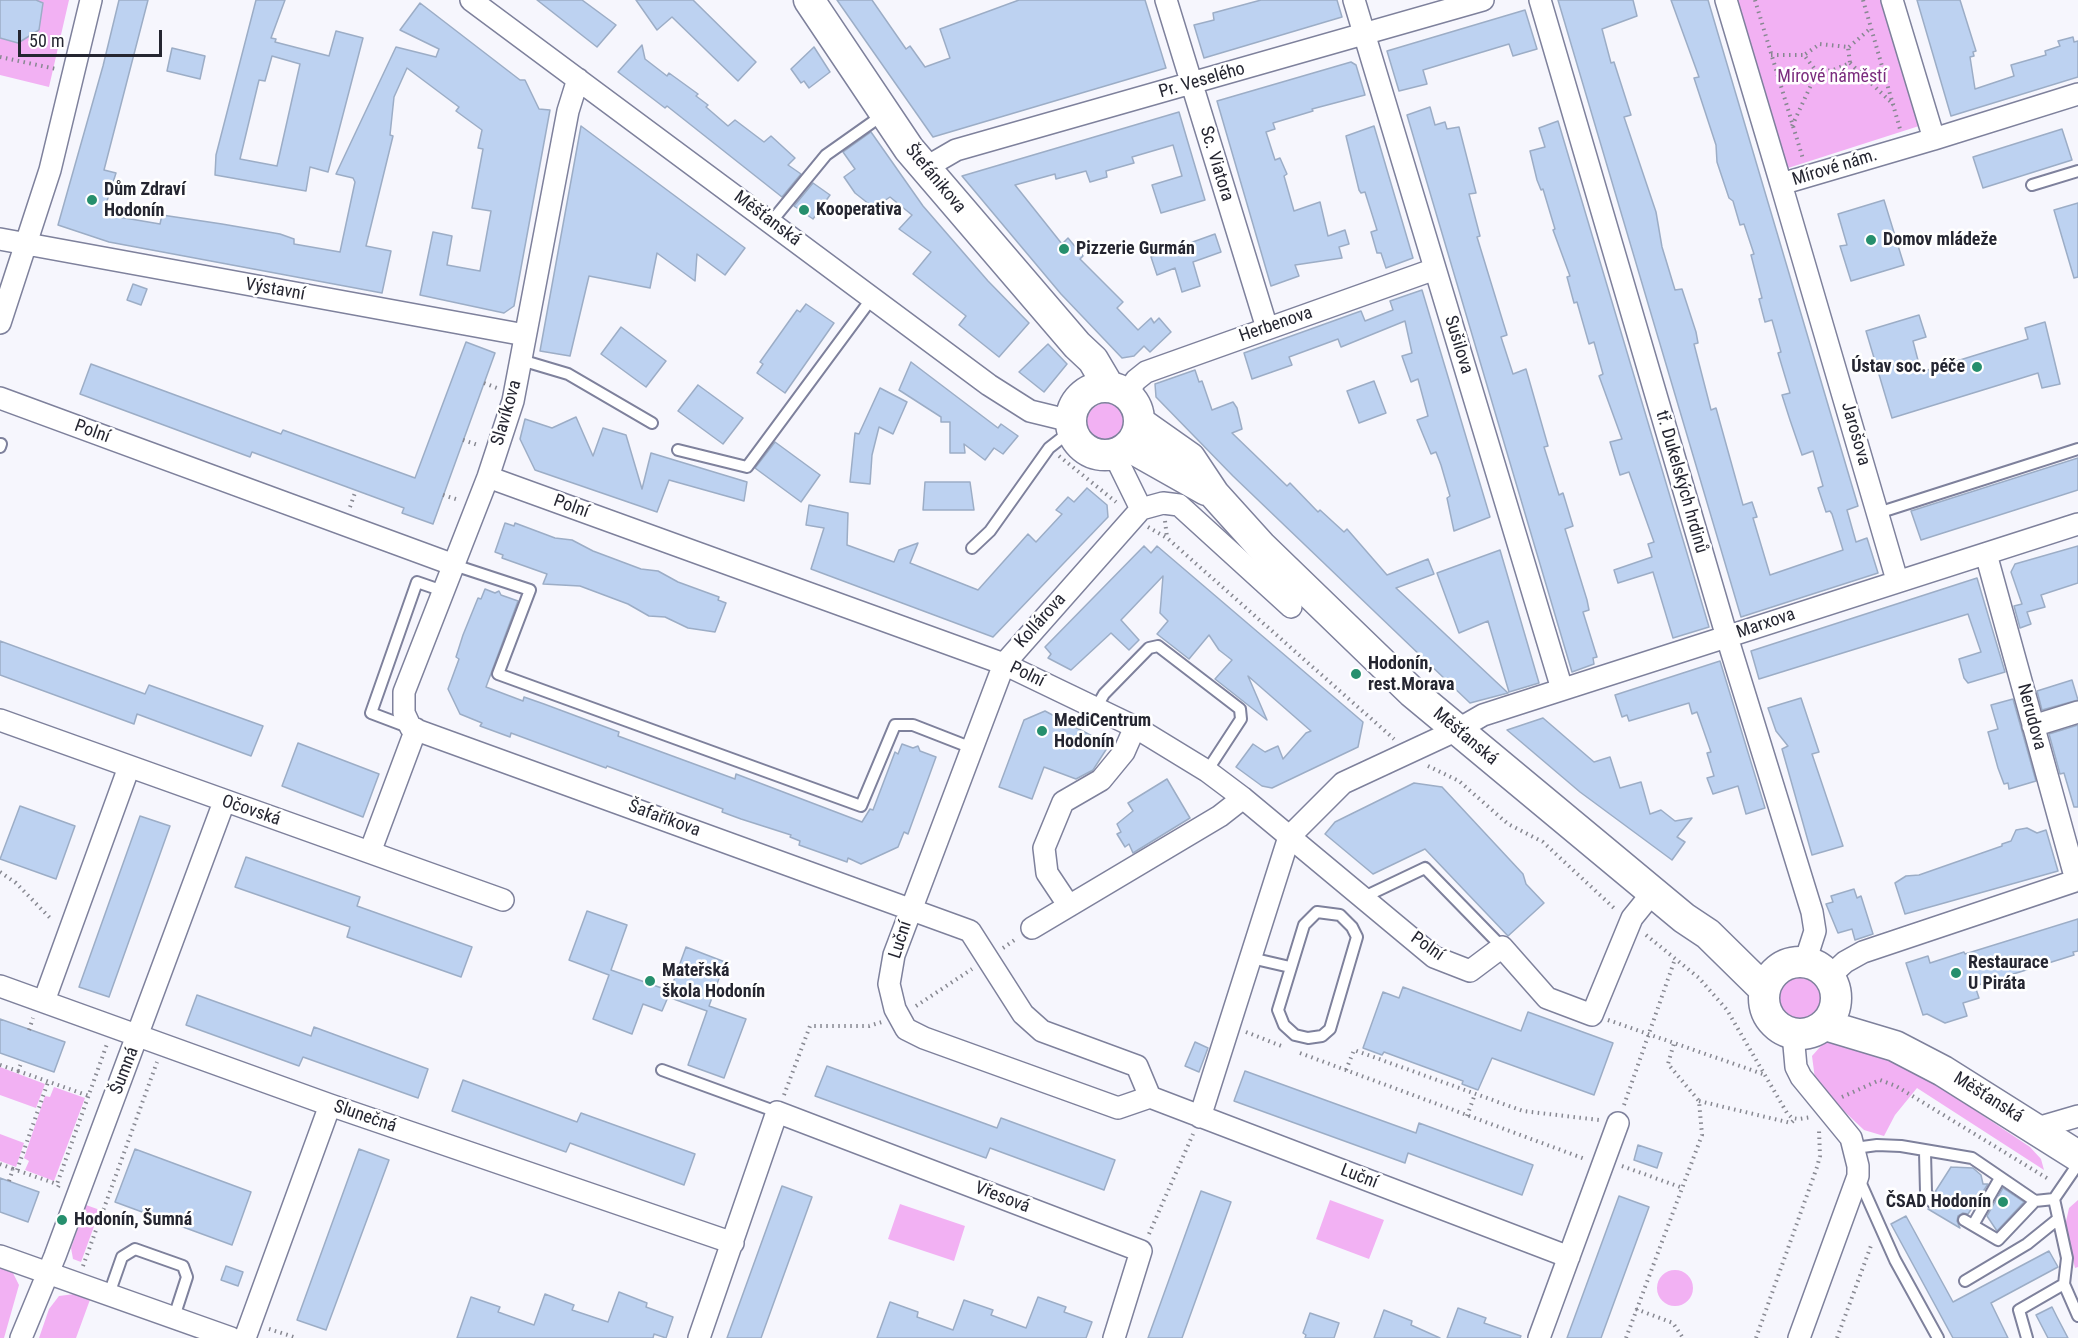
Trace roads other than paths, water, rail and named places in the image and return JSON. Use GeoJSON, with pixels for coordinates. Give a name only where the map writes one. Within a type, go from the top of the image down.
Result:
{"type":"FeatureCollection","features":[{"type":"Feature","properties":{"kind":"main road","name":"Štefánikova"},"geometry":{"type":"LineString","coordinates":[[809,0],[884,114],[924,168],[1077,345],[1107,392]]}},
{"type":"Feature","properties":{"kind":"main road"},"geometry":{"type":"LineString","coordinates":[[1107,392],[1133,402],[1127,441],[1096,454],[1081,445],[1071,425],[1073,410],[1107,392]]}},
{"type":"Feature","properties":{"kind":"main road","name":"Měšťanská"},"geometry":{"type":"LineString","coordinates":[[1127,441],[1190,458],[1214,494],[1315,600],[1412,692],[1653,892],[1708,934],[1765,990]]}},
{"type":"Feature","properties":{"kind":"main road","name":"Měšťanská"},"geometry":{"type":"LineString","coordinates":[[1708,934],[1814,975],[1895,1046]]}},
{"type":"Feature","properties":{"kind":"main road"},"geometry":{"type":"LineString","coordinates":[[1814,975],[1832,1017],[1825,1025],[1810,1034],[1792,1034],[1778,1027],[1768,1014],[1765,990],[1769,980],[1814,975]]}},
{"type":"Feature","properties":{"kind":"main road","name":"Měšťanská"},"geometry":{"type":"LineString","coordinates":[[1825,1025],[1895,1046],[1943,1071],[2037,1128],[2078,1156]]}},
{"type":"Feature","properties":{"kind":"street"},"geometry":{"type":"LineString","coordinates":[[0,323],[50,170],[91,0]]}},
{"type":"Feature","properties":{"kind":"street","name":"Měšťanská"},"geometry":{"type":"LineString","coordinates":[[471,0],[1012,399],[1030,411],[1071,425]]}},
{"type":"Feature","properties":{"kind":"street","name":"Sc. Viatora"},"geometry":{"type":"LineString","coordinates":[[1166,0],[1267,328]]}},
{"type":"Feature","properties":{"kind":"street","name":"Sušilova"},"geometry":{"type":"LineString","coordinates":[[1354,0],[1562,689]]}},
{"type":"Feature","properties":{"kind":"street","name":"Pr. Veselého"},"geometry":{"type":"LineString","coordinates":[[924,168],[956,150],[1191,85],[1483,0]]}},
{"type":"Feature","properties":{"kind":"street","name":"tř. Dukelských hrdinů"},"geometry":{"type":"LineString","coordinates":[[1540,0],[1727,637],[1812,912],[1815,931],[1814,975]]}},
{"type":"Feature","properties":{"kind":"street","name":"Mírové nám."},"geometry":{"type":"LineString","coordinates":[[1726,0],[1781,184],[2078,94]]}},
{"type":"Feature","properties":{"kind":"street"},"geometry":{"type":"LineString","coordinates":[[1892,0],[1934,139]]}},
{"type":"Feature","properties":{"kind":"street","name":"Slavíkova"},"geometry":{"type":"LineString","coordinates":[[413,729],[404,713],[404,692],[488,477],[513,401],[568,111],[578,79]]}},
{"type":"Feature","properties":{"kind":"street","name":"Jarošova"},"geometry":{"type":"LineString","coordinates":[[1781,184],[1897,580]]}},
{"type":"Feature","properties":{"kind":"street","name":"Výstavní"},"geometry":{"type":"LineString","coordinates":[[0,239],[525,335]]}},
{"type":"Feature","properties":{"kind":"street","name":"Herbenova"},"geometry":{"type":"LineString","coordinates":[[1107,392],[1136,380],[1146,372],[1435,269]]}},
{"type":"Feature","properties":{"kind":"street","name":"Polní"},"geometry":{"type":"LineString","coordinates":[[0,398],[454,565]]}},
{"type":"Feature","properties":{"kind":"street"},"geometry":{"type":"LineString","coordinates":[[1127,441],[1137,513],[1163,503],[1179,505],[1291,607]]}},
{"type":"Feature","properties":{"kind":"street","name":"Polní"},"geometry":{"type":"LineString","coordinates":[[488,477],[1004,663],[1135,727],[1207,771],[1364,897],[1434,957],[1470,971],[1502,947]]}},
{"type":"Feature","properties":{"kind":"street","name":"Kollárova"},"geometry":{"type":"LineString","coordinates":[[911,909],[1004,663],[1137,513]]}},
{"type":"Feature","properties":{"kind":"street","name":"Marxova"},"geometry":{"type":"LineString","coordinates":[[1289,837],[1343,783],[1457,730],[1483,715],[1897,580],[2078,524]]}},
{"type":"Feature","properties":{"kind":"street","name":"Nerudova"},"geometry":{"type":"LineString","coordinates":[[1986,554],[2077,880]]}},
{"type":"Feature","properties":{"kind":"street"},"geometry":{"type":"LineString","coordinates":[[2033,726],[2078,712]]}},
{"type":"Feature","properties":{"kind":"street","name":"Očovská"},"geometry":{"type":"LineString","coordinates":[[0,720],[503,900]]}},
{"type":"Feature","properties":{"kind":"street"},"geometry":{"type":"LineString","coordinates":[[1069,906],[1047,873],[1044,848],[1063,802],[1101,780],[1124,752],[1135,727]]}},
{"type":"Feature","properties":{"kind":"street"},"geometry":{"type":"LineString","coordinates":[[370,852],[413,729]]}},
{"type":"Feature","properties":{"kind":"street","name":"Šafaříkova"},"geometry":{"type":"LineString","coordinates":[[413,729],[911,909]]}},
{"type":"Feature","properties":{"kind":"street"},"geometry":{"type":"LineString","coordinates":[[44,1001],[129,767]]}},
{"type":"Feature","properties":{"kind":"street"},"geometry":{"type":"LineString","coordinates":[[1032,928],[1220,816],[1243,798]]}},
{"type":"Feature","properties":{"kind":"street","name":"Šumná"},"geometry":{"type":"LineString","coordinates":[[21,1338],[49,1273],[224,802]]}},
{"type":"Feature","properties":{"kind":"street"},"geometry":{"type":"LineString","coordinates":[[1200,1117],[1289,837]]}},
{"type":"Feature","properties":{"kind":"street"},"geometry":{"type":"LineString","coordinates":[[1814,975],[1863,952],[2077,880]]}},
{"type":"Feature","properties":{"kind":"street"},"geometry":{"type":"LineString","coordinates":[[1502,947],[1547,998],[1592,1014],[1631,922],[1653,892]]}},
{"type":"Feature","properties":{"kind":"street","name":"Luční"},"geometry":{"type":"LineString","coordinates":[[1150,1097],[1137,1066],[1042,1032],[1023,1014],[970,931],[911,909],[894,955],[889,984],[894,1009],[906,1029],[924,1038],[1118,1108],[1150,1097],[1569,1257]]}},
{"type":"Feature","properties":{"kind":"street","name":"Slunečná"},"geometry":{"type":"LineString","coordinates":[[0,986],[330,1105],[733,1243]]}},
{"type":"Feature","properties":{"kind":"street"},"geometry":{"type":"LineString","coordinates":[[1792,1034],[1796,1067],[1819,1111],[1851,1138],[1855,1148],[1858,1176],[1799,1338]]}},
{"type":"Feature","properties":{"kind":"street"},"geometry":{"type":"LineString","coordinates":[[245,1338],[330,1105]]}},
{"type":"Feature","properties":{"kind":"street"},"geometry":{"type":"LineString","coordinates":[[699,1338],[777,1112]]}},
{"type":"Feature","properties":{"kind":"street","name":"Vřesová"},"geometry":{"type":"LineString","coordinates":[[777,1112],[1141,1251],[1114,1338]]}},
{"type":"Feature","properties":{"kind":"street"},"geometry":{"type":"LineString","coordinates":[[2037,1128],[2078,1116]]}},
{"type":"Feature","properties":{"kind":"street"},"geometry":{"type":"LineString","coordinates":[[1539,1338],[1618,1123]]}},
{"type":"Feature","properties":{"kind":"street"},"geometry":{"type":"LineString","coordinates":[[0,1256],[231,1338]]}},
{"type":"Feature","properties":{"kind":"lane"},"geometry":{"type":"LineString","coordinates":[[771,222],[826,155],[884,114]]}},
{"type":"Feature","properties":{"kind":"lane"},"geometry":{"type":"LineString","coordinates":[[2032,185],[2078,171]]}},
{"type":"Feature","properties":{"kind":"lane"},"geometry":{"type":"LineString","coordinates":[[678,450],[747,467],[873,298]]}},
{"type":"Feature","properties":{"kind":"lane"},"geometry":{"type":"LineString","coordinates":[[521,360],[568,374],[652,423]]}},
{"type":"Feature","properties":{"kind":"lane"},"geometry":{"type":"LineString","coordinates":[[972,548],[990,531],[1049,448],[1071,425]]}},
{"type":"Feature","properties":{"kind":"lane"},"geometry":{"type":"LineString","coordinates":[[1878,513],[2078,449]]}},
{"type":"Feature","properties":{"kind":"lane"},"geometry":{"type":"LineString","coordinates":[[454,565],[530,590],[498,674],[861,806],[895,725],[913,725],[972,748]]}},
{"type":"Feature","properties":{"kind":"lane"},"geometry":{"type":"LineString","coordinates":[[413,729],[371,713],[417,582],[443,591]]}},
{"type":"Feature","properties":{"kind":"lane"},"geometry":{"type":"LineString","coordinates":[[1096,708],[1104,694],[1149,648],[1158,646],[1240,709],[1241,719],[1207,771]]}},
{"type":"Feature","properties":{"kind":"lane"},"geometry":{"type":"LineString","coordinates":[[1364,897],[1425,868],[1502,947]]}},
{"type":"Feature","properties":{"kind":"lane"},"geometry":{"type":"LineString","coordinates":[[1317,912],[1340,915],[1352,927],[1357,937],[1330,1029],[1322,1036],[1301,1036],[1284,1025],[1278,1010],[1290,967],[1304,925],[1317,912]]}},
{"type":"Feature","properties":{"kind":"lane"},"geometry":{"type":"LineString","coordinates":[[1251,958],[1290,967]]}},
{"type":"Feature","properties":{"kind":"lane"},"geometry":{"type":"LineString","coordinates":[[662,1070],[777,1112]]}},
{"type":"Feature","properties":{"kind":"lane"},"geometry":{"type":"LineString","coordinates":[[1855,1148],[1877,1144],[1901,1146],[1925,1152],[1972,1158],[2035,1201],[2054,1199]]}},
{"type":"Feature","properties":{"kind":"lane"},"geometry":{"type":"LineString","coordinates":[[1925,1152],[1926,1192],[1932,1202]]}},
{"type":"Feature","properties":{"kind":"lane"},"geometry":{"type":"LineString","coordinates":[[2078,1164],[2054,1199],[2067,1258],[2064,1284],[2078,1316]]}},
{"type":"Feature","properties":{"kind":"lane"},"geometry":{"type":"LineString","coordinates":[[1858,1176],[1881,1227],[1938,1338]]}},
{"type":"Feature","properties":{"kind":"lane"},"geometry":{"type":"LineString","coordinates":[[2000,1178],[1968,1223],[1998,1240],[2035,1201]]}},
{"type":"Feature","properties":{"kind":"lane"},"geometry":{"type":"LineString","coordinates":[[1965,1281],[2027,1244],[2058,1219]]}},
{"type":"Feature","properties":{"kind":"lane"},"geometry":{"type":"LineString","coordinates":[[109,1294],[122,1257],[135,1249],[183,1266],[187,1277],[174,1317]]}},
{"type":"Feature","properties":{"kind":"lane"},"geometry":{"type":"LineString","coordinates":[[2027,1338],[2019,1310],[2064,1284]]}},
{"type":"Feature","properties":{"kind":"place","name":"Dům Zdraví Hodonín"},"geometry":{"type":"Point","coordinates":[92,200]}},
{"type":"Feature","properties":{"kind":"place","name":"Kooperativa"},"geometry":{"type":"Point","coordinates":[804,210]}},
{"type":"Feature","properties":{"kind":"place","name":"Domov mládeže"},"geometry":{"type":"Point","coordinates":[1871,240]}},
{"type":"Feature","properties":{"kind":"place","name":"Pizzerie Gurmán"},"geometry":{"type":"Point","coordinates":[1064,249]}},
{"type":"Feature","properties":{"kind":"place","name":"Ústav soc. péče"},"geometry":{"type":"Point","coordinates":[1977,367]}},
{"type":"Feature","properties":{"kind":"place","name":"Hodonín, rest.Morava"},"geometry":{"type":"Point","coordinates":[1356,674]}},
{"type":"Feature","properties":{"kind":"place","name":"MediCentrum Hodonín"},"geometry":{"type":"Point","coordinates":[1042,731]}},
{"type":"Feature","properties":{"kind":"place","name":"Restaurace U Piráta"},"geometry":{"type":"Point","coordinates":[1956,973]}},
{"type":"Feature","properties":{"kind":"place","name":"Mateřská škola Hodonín"},"geometry":{"type":"Point","coordinates":[650,981]}},
{"type":"Feature","properties":{"kind":"place","name":"ČSAD Hodonín"},"geometry":{"type":"Point","coordinates":[2003,1202]}},
{"type":"Feature","properties":{"kind":"place","name":"Hodonín, Šumná"},"geometry":{"type":"Point","coordinates":[62,1220]}},
{"type":"Feature","properties":{"kind":"park label","name":"Mírové náměstí"},"geometry":{"type":"Point","coordinates":[1832,77]}}]}
